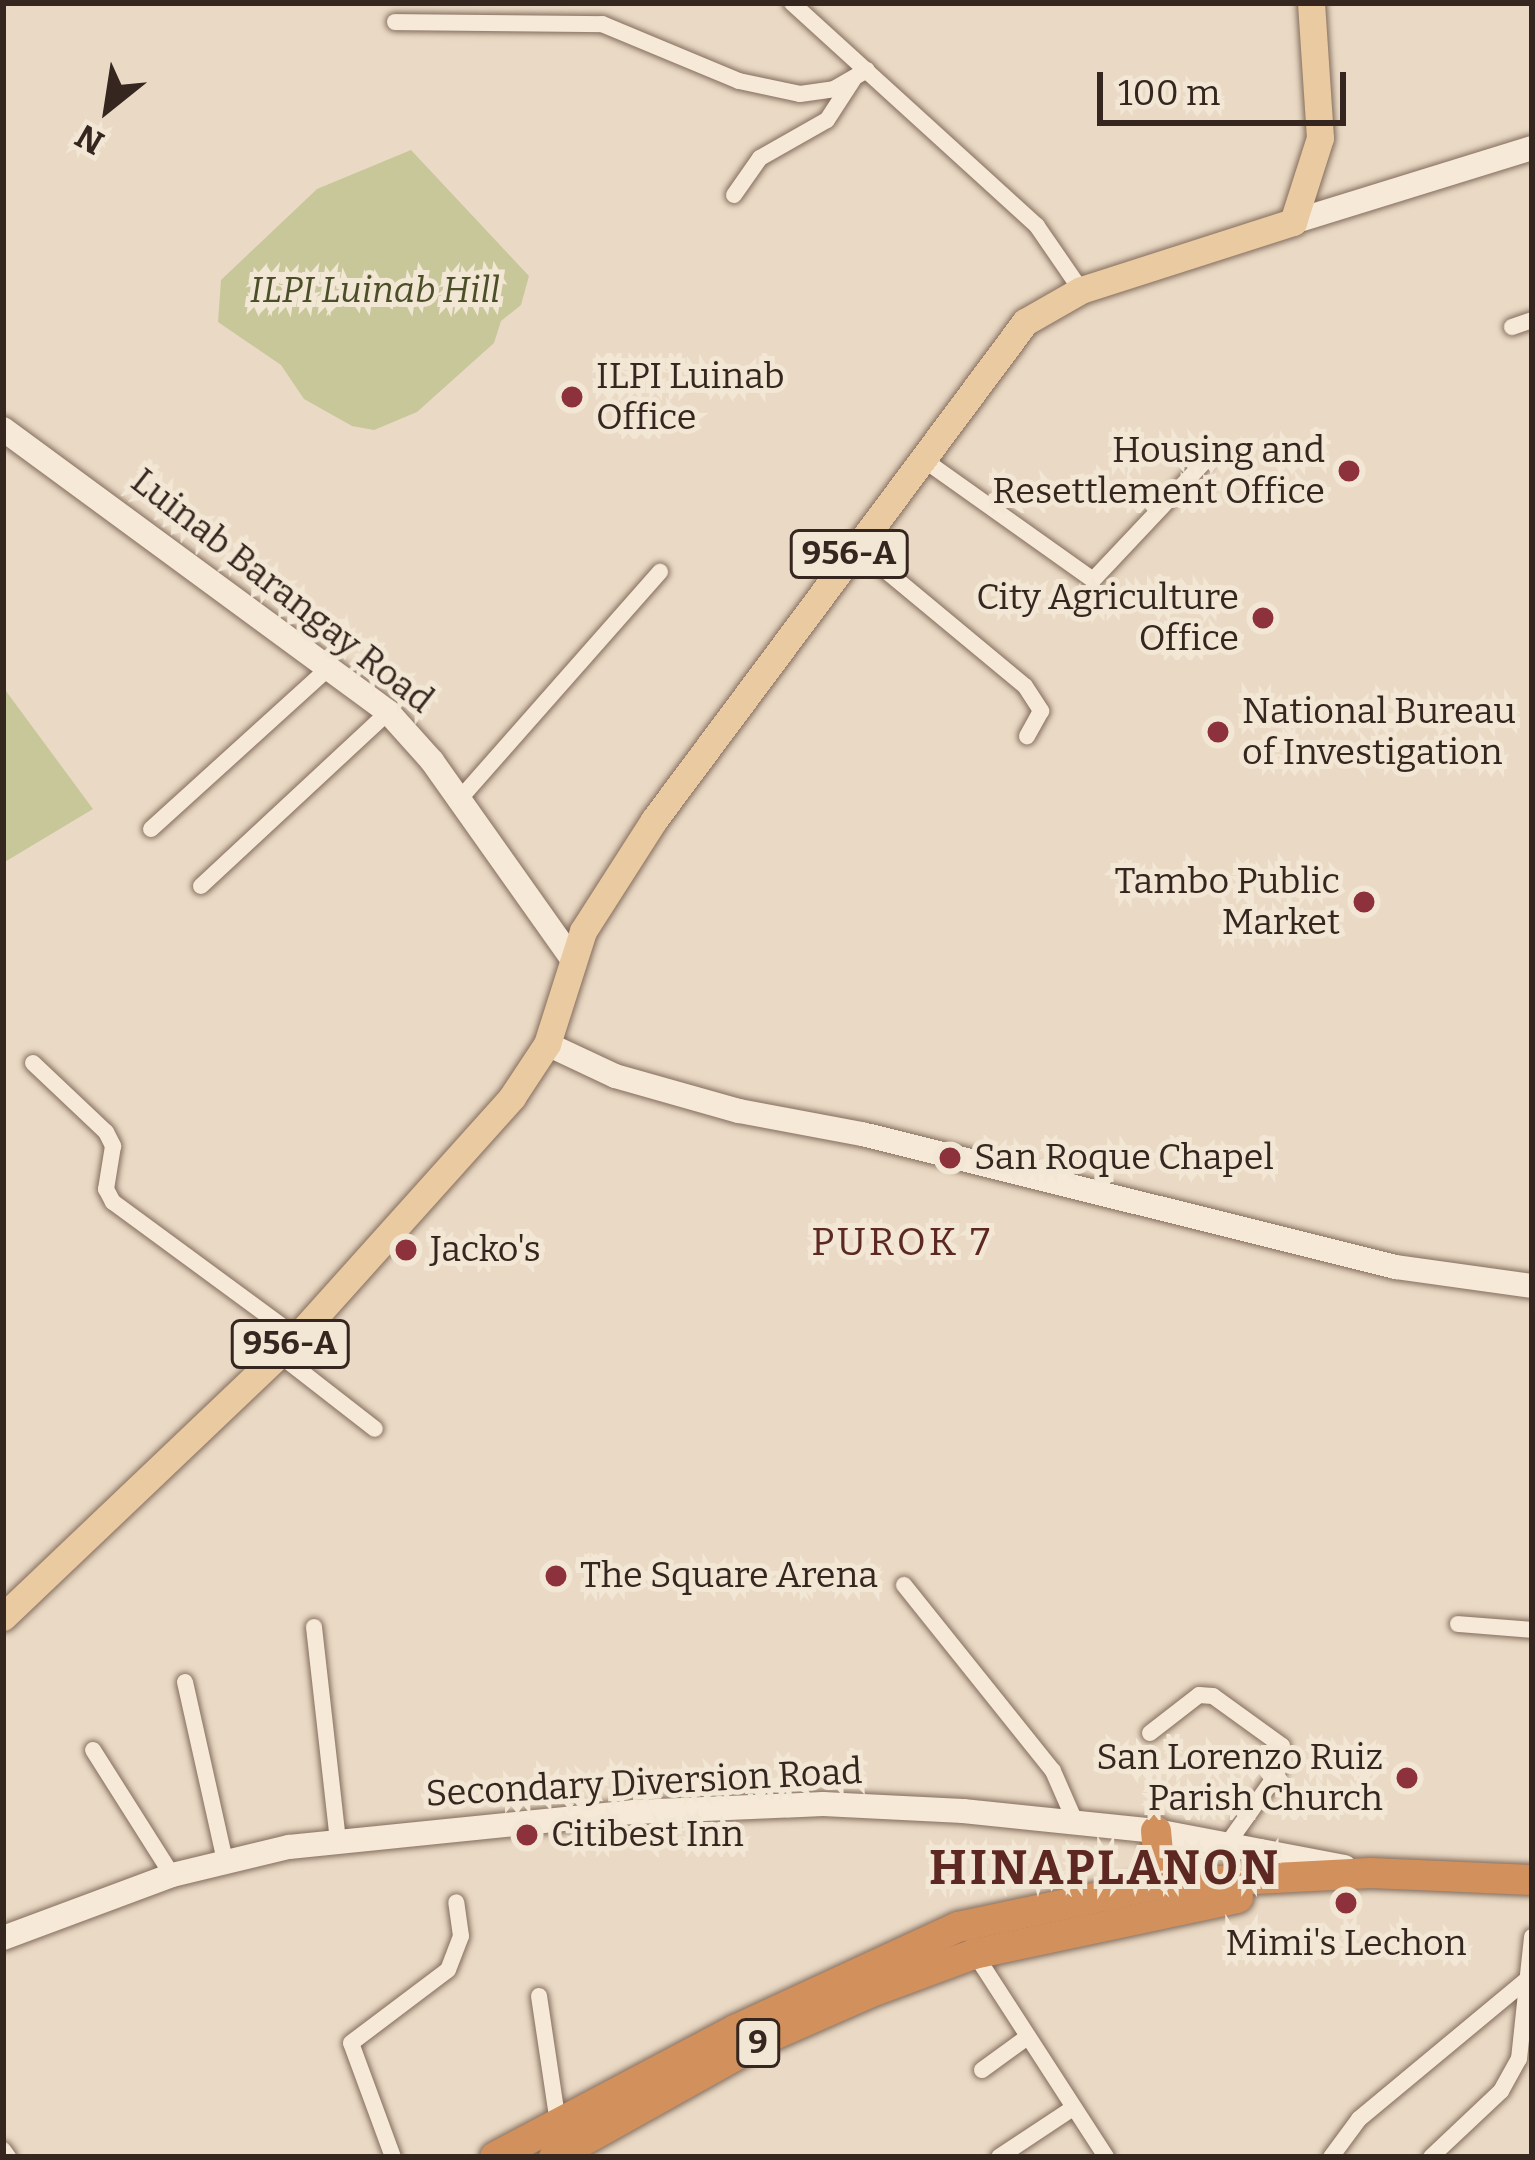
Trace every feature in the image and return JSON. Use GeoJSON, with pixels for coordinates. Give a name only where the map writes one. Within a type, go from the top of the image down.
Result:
{"type":"FeatureCollection","features":[{"type":"Feature","properties":{"kind":"highway"},"geometry":{"type":"LineString","coordinates":[[1156,1831],[1161,1884]]}},
{"type":"Feature","properties":{"kind":"highway","name":"9"},"geometry":{"type":"LineString","coordinates":[[554,2157],[767,2038],[966,1941],[1375,1873]]}},
{"type":"Feature","properties":{"kind":"highway","name":"9"},"geometry":{"type":"LineString","coordinates":[[501,2155],[737,2029],[966,1941],[1161,1884],[1375,1873],[1532,1880]]}},
{"type":"Feature","properties":{"kind":"main road"},"geometry":{"type":"LineString","coordinates":[[1293,222],[1321,125],[1311,3]]}},
{"type":"Feature","properties":{"kind":"main road","name":"956-A"},"geometry":{"type":"LineString","coordinates":[[3,1617],[288,1346],[512,1097],[547,1043],[570,956],[654,820],[919,457],[1025,322],[1081,290],[1293,222]]}},
{"type":"Feature","properties":{"kind":"street"},"geometry":{"type":"LineString","coordinates":[[602,3],[602,23]]}},
{"type":"Feature","properties":{"kind":"street"},"geometry":{"type":"LineString","coordinates":[[792,3],[861,75],[1037,226],[1081,290]]}},
{"type":"Feature","properties":{"kind":"street"},"geometry":{"type":"LineString","coordinates":[[395,22],[602,23],[758,87],[814,93],[861,75]]}},
{"type":"Feature","properties":{"kind":"street"},"geometry":{"type":"LineString","coordinates":[[734,195],[760,158],[826,120],[861,75]]}},
{"type":"Feature","properties":{"kind":"street"},"geometry":{"type":"LineString","coordinates":[[1293,222],[1532,148]]}},
{"type":"Feature","properties":{"kind":"street"},"geometry":{"type":"LineString","coordinates":[[1512,327],[1532,320]]}},
{"type":"Feature","properties":{"kind":"street","name":"Luinab Barangay Road"},"geometry":{"type":"LineString","coordinates":[[3,429],[388,712],[570,956]]}},
{"type":"Feature","properties":{"kind":"street"},"geometry":{"type":"LineString","coordinates":[[919,457],[1093,580],[1205,461]]}},
{"type":"Feature","properties":{"kind":"street"},"geometry":{"type":"LineString","coordinates":[[855,545],[1024,686],[1041,712],[1027,736]]}},
{"type":"Feature","properties":{"kind":"street"},"geometry":{"type":"LineString","coordinates":[[457,802],[660,572]]}},
{"type":"Feature","properties":{"kind":"street"},"geometry":{"type":"LineString","coordinates":[[152,829],[331,666]]}},
{"type":"Feature","properties":{"kind":"street"},"geometry":{"type":"LineString","coordinates":[[201,886],[388,712]]}},
{"type":"Feature","properties":{"kind":"street"},"geometry":{"type":"LineString","coordinates":[[547,1043],[615,1076],[739,1111],[862,1134],[1396,1267],[1532,1286]]}},
{"type":"Feature","properties":{"kind":"street"},"geometry":{"type":"LineString","coordinates":[[33,1063],[106,1132],[113,1146],[106,1189],[113,1202],[288,1346],[375,1429]]}},
{"type":"Feature","properties":{"kind":"street"},"geometry":{"type":"LineString","coordinates":[[904,1585],[1053,1771],[1076,1820]]}},
{"type":"Feature","properties":{"kind":"street"},"geometry":{"type":"LineString","coordinates":[[1458,1624],[1532,1630]]}},
{"type":"Feature","properties":{"kind":"street"},"geometry":{"type":"LineString","coordinates":[[314,1627],[338,1840]]}},
{"type":"Feature","properties":{"kind":"street"},"geometry":{"type":"LineString","coordinates":[[184,1682],[225,1861]]}},
{"type":"Feature","properties":{"kind":"street"},"geometry":{"type":"LineString","coordinates":[[1150,1732],[1188,1701],[1214,1696],[1282,1747],[1277,1774],[1228,1843]]}},
{"type":"Feature","properties":{"kind":"street"},"geometry":{"type":"LineString","coordinates":[[93,1750],[172,1875]]}},
{"type":"Feature","properties":{"kind":"street","name":"Secondary Diversion Road"},"geometry":{"type":"LineString","coordinates":[[3,1938],[172,1875],[338,1840],[540,1819],[823,1804],[1076,1820],[1228,1843],[1375,1873]]}},
{"type":"Feature","properties":{"kind":"street"},"geometry":{"type":"LineString","coordinates":[[392,2157],[351,2043],[448,1970],[461,1936],[456,1902]]}},
{"type":"Feature","properties":{"kind":"street"},"geometry":{"type":"LineString","coordinates":[[1431,2157],[1510,2078],[1525,2038],[1525,1981],[1532,1936]]}},
{"type":"Feature","properties":{"kind":"street"},"geometry":{"type":"LineString","coordinates":[[966,1941],[1106,2157]]}},
{"type":"Feature","properties":{"kind":"street"},"geometry":{"type":"LineString","coordinates":[[1330,2157],[1359,2119],[1525,1981]]}},
{"type":"Feature","properties":{"kind":"street"},"geometry":{"type":"LineString","coordinates":[[539,1996],[558,2123]]}},
{"type":"Feature","properties":{"kind":"street"},"geometry":{"type":"LineString","coordinates":[[982,2070],[1027,2038]]}},
{"type":"Feature","properties":{"kind":"street"},"geometry":{"type":"LineString","coordinates":[[1000,2157],[1073,2108]]}},
{"type":"Feature","properties":{"kind":"green space","name":"ILPI Luinab Hill"},"geometry":{"type":"Polygon","coordinates":[[[411,150],[529,276],[521,305],[501,321],[494,343],[417,412],[374,430],[352,426],[304,399],[281,365],[218,322],[221,280],[317,189],[411,150]]]}},
{"type":"Feature","properties":{"kind":"green space"},"geometry":{"type":"Polygon","coordinates":[[[3,687],[93,809],[3,863],[3,687]]]}},
{"type":"Feature","properties":{"kind":"place","name":"ILPI Luinab Office"},"geometry":{"type":"Point","coordinates":[572,397]}},
{"type":"Feature","properties":{"kind":"place","name":"Housing and Resettlement Office"},"geometry":{"type":"Point","coordinates":[1349,471]}},
{"type":"Feature","properties":{"kind":"place","name":"City Agriculture Office"},"geometry":{"type":"Point","coordinates":[1263,618]}},
{"type":"Feature","properties":{"kind":"place","name":"National Bureau of Investigation"},"geometry":{"type":"Point","coordinates":[1218,732]}},
{"type":"Feature","properties":{"kind":"place","name":"Tambo Public Market"},"geometry":{"type":"Point","coordinates":[1364,902]}},
{"type":"Feature","properties":{"kind":"place","name":"San Roque Chapel"},"geometry":{"type":"Point","coordinates":[950,1158]}},
{"type":"Feature","properties":{"kind":"place","name":"Jacko's"},"geometry":{"type":"Point","coordinates":[406,1250]}},
{"type":"Feature","properties":{"kind":"place","name":"The Square Arena"},"geometry":{"type":"Point","coordinates":[556,1576]}},
{"type":"Feature","properties":{"kind":"place","name":"San Lorenzo Ruiz Parish Church"},"geometry":{"type":"Point","coordinates":[1407,1778]}},
{"type":"Feature","properties":{"kind":"place","name":"Citibest Inn"},"geometry":{"type":"Point","coordinates":[527,1835]}},
{"type":"Feature","properties":{"kind":"place","name":"Mimi's Lechon"},"geometry":{"type":"Point","coordinates":[1346,1903]}},
{"type":"Feature","properties":{"kind":"district","name":"PUROK 7"},"geometry":{"type":"Point","coordinates":[902,1242]}},
{"type":"Feature","properties":{"kind":"district","name":"HINAPLANON"},"geometry":{"type":"Point","coordinates":[1105,1869]}}]}
